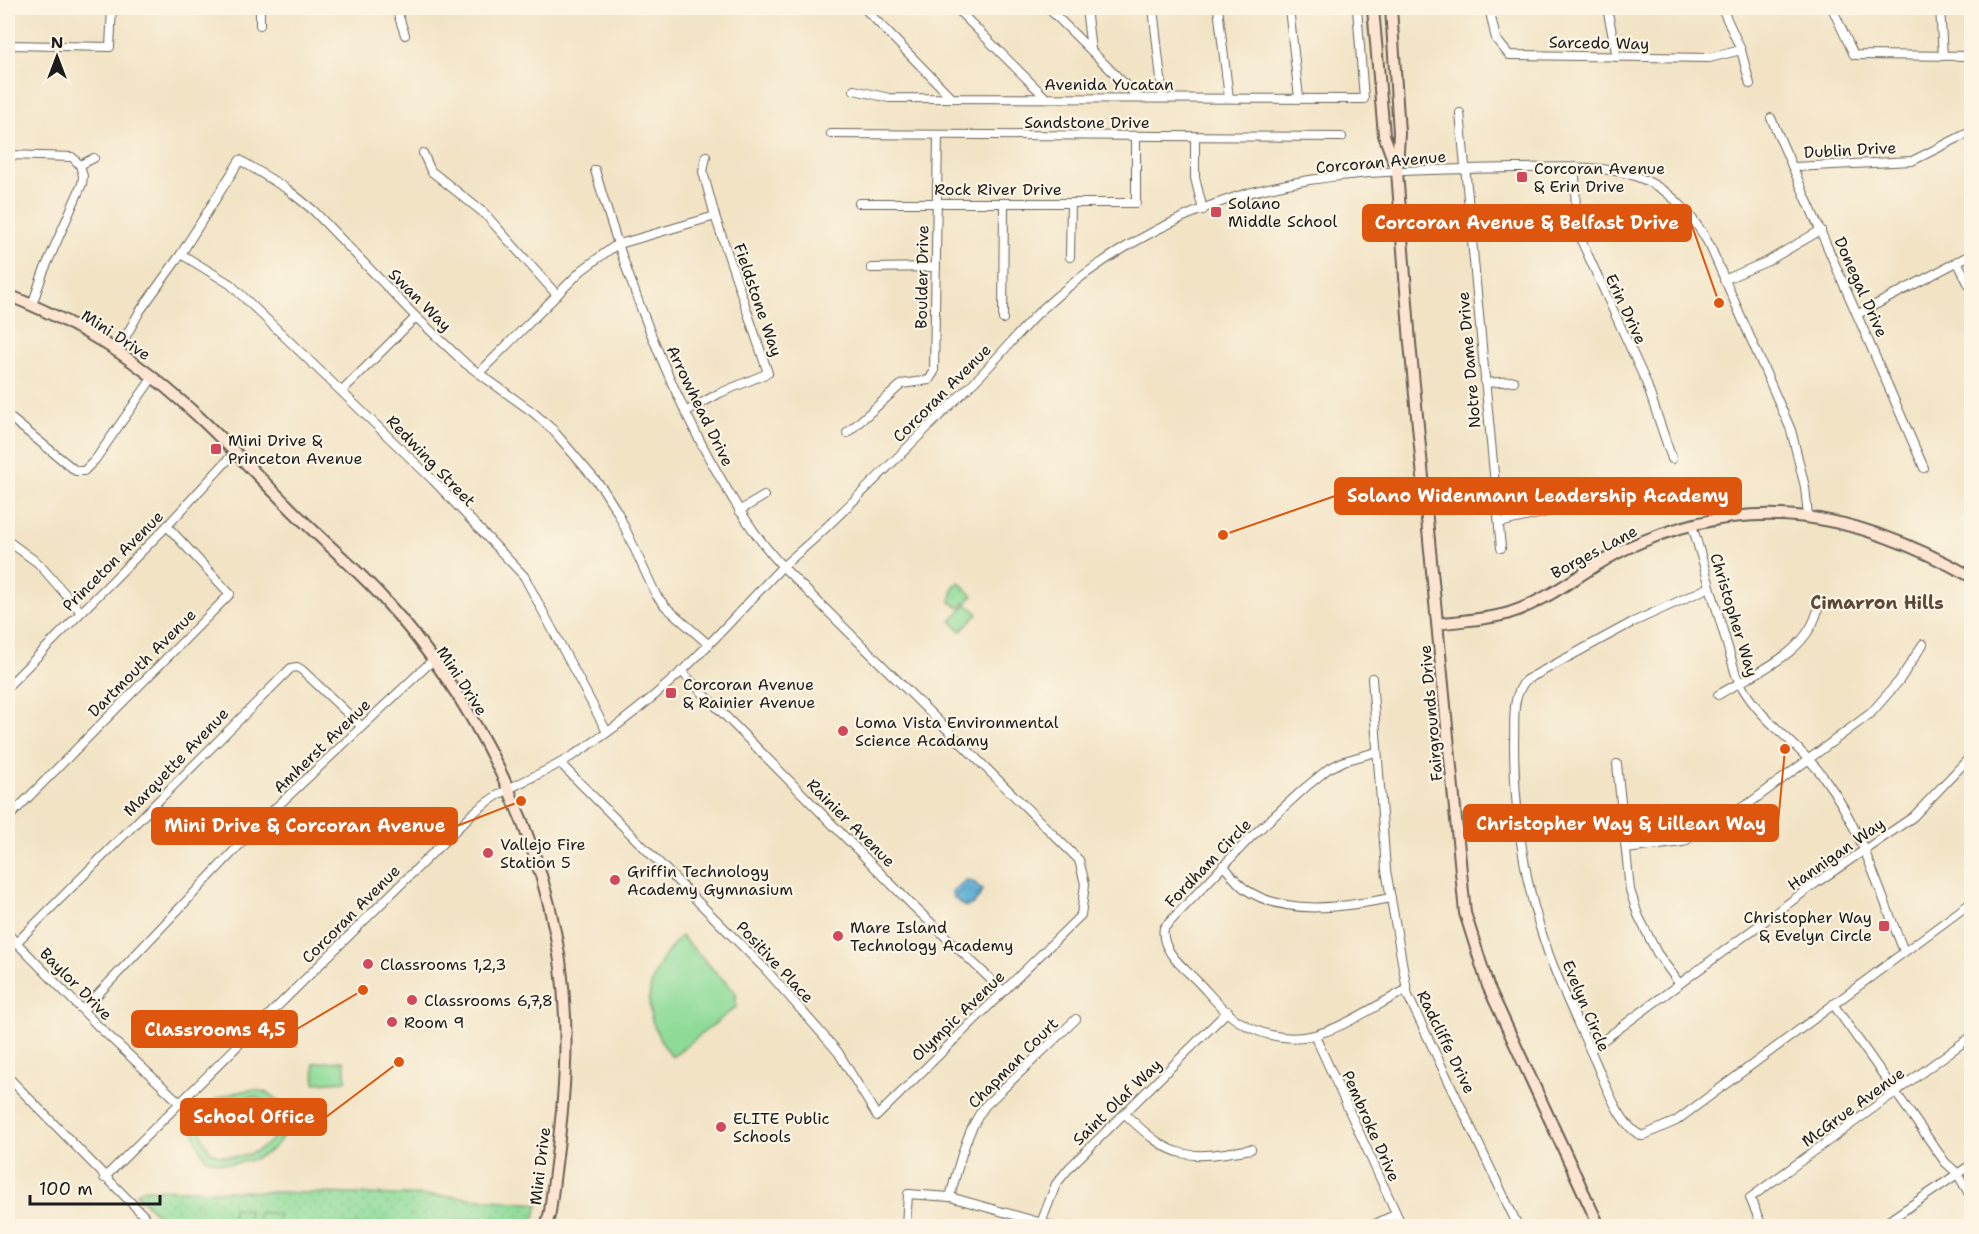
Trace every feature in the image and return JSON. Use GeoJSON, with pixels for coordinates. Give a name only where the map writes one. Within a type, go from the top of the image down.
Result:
{"type":"FeatureCollection","features":[{"type":"Feature","properties":{"kind":"street"},"geometry":{"type":"LineString","coordinates":[[8,45],[110,47],[112,8]]}},
{"type":"Feature","properties":{"kind":"street"},"geometry":{"type":"LineString","coordinates":[[260,8],[260,25]]}},
{"type":"Feature","properties":{"kind":"street"},"geometry":{"type":"LineString","coordinates":[[396,8],[405,34]]}},
{"type":"Feature","properties":{"kind":"street"},"geometry":{"type":"LineString","coordinates":[[864,8],[952,98]]}},
{"type":"Feature","properties":{"kind":"street"},"geometry":{"type":"LineString","coordinates":[[956,8],[1046,98]]}},
{"type":"Feature","properties":{"kind":"street"},"geometry":{"type":"LineString","coordinates":[[1048,8],[1138,97]]}},
{"type":"Feature","properties":{"kind":"street"},"geometry":{"type":"LineString","coordinates":[[1086,8],[1091,50]]}},
{"type":"Feature","properties":{"kind":"street"},"geometry":{"type":"LineString","coordinates":[[1153,8],[1163,97]]}},
{"type":"Feature","properties":{"kind":"street"},"geometry":{"type":"LineString","coordinates":[[1218,8],[1229,98]]}},
{"type":"Feature","properties":{"kind":"street"},"geometry":{"type":"LineString","coordinates":[[1289,8],[1299,98]]}},
{"type":"Feature","properties":{"kind":"street","name":"Avenida Yucatan"},"geometry":{"type":"LineString","coordinates":[[854,90],[889,98],[1364,99],[1357,8]]}},
{"type":"Feature","properties":{"kind":"street","name":"Fairgrounds Drive"},"geometry":{"type":"LineString","coordinates":[[1373,8],[1384,135],[1397,171]]}},
{"type":"Feature","properties":{"kind":"street","name":"Fairgrounds Drive"},"geometry":{"type":"LineString","coordinates":[[1391,8],[1399,133],[1397,171],[1465,913],[1488,986],[1599,1227]]}},
{"type":"Feature","properties":{"kind":"street","name":"Sarcedo Way"},"geometry":{"type":"LineString","coordinates":[[1489,8],[1496,39],[1509,55],[1709,58],[1741,50]]}},
{"type":"Feature","properties":{"kind":"street"},"geometry":{"type":"LineString","coordinates":[[1607,8],[1617,57]]}},
{"type":"Feature","properties":{"kind":"street"},"geometry":{"type":"LineString","coordinates":[[1722,8],[1741,50],[1750,84]]}},
{"type":"Feature","properties":{"kind":"street"},"geometry":{"type":"LineString","coordinates":[[1832,8],[1854,56],[1971,56]]}},
{"type":"Feature","properties":{"kind":"street"},"geometry":{"type":"LineString","coordinates":[[1940,8],[1943,56]]}},
{"type":"Feature","properties":{"kind":"street","name":"Notre Dame Drive"},"geometry":{"type":"LineString","coordinates":[[1460,113],[1501,548]]}},
{"type":"Feature","properties":{"kind":"street","name":"Donegal Drive"},"geometry":{"type":"LineString","coordinates":[[1771,118],[1794,166],[1924,468]]}},
{"type":"Feature","properties":{"kind":"street","name":"Dublin Drive"},"geometry":{"type":"LineString","coordinates":[[1794,166],[1912,161],[1971,131]]}},
{"type":"Feature","properties":{"kind":"street","name":"Sandstone Drive"},"geometry":{"type":"LineString","coordinates":[[831,135],[1342,137]]}},
{"type":"Feature","properties":{"kind":"street","name":"Boulder Drive"},"geometry":{"type":"LineString","coordinates":[[847,434],[902,384],[929,380],[934,372],[938,135]]}},
{"type":"Feature","properties":{"kind":"street","name":"Rock River Drive"},"geometry":{"type":"LineString","coordinates":[[859,203],[1136,203],[1136,136]]}},
{"type":"Feature","properties":{"kind":"street"},"geometry":{"type":"LineString","coordinates":[[1195,136],[1195,178],[1203,210]]}},
{"type":"Feature","properties":{"kind":"street"},"geometry":{"type":"LineString","coordinates":[[423,153],[431,171],[485,214],[557,294]]}},
{"type":"Feature","properties":{"kind":"street"},"geometry":{"type":"LineString","coordinates":[[8,155],[72,157],[80,165],[83,176],[82,184],[43,273],[32,305]]}},
{"type":"Feature","properties":{"kind":"street"},"geometry":{"type":"LineString","coordinates":[[479,373],[582,270],[616,245],[715,216],[703,172],[706,156]]}},
{"type":"Feature","properties":{"kind":"street"},"geometry":{"type":"LineString","coordinates":[[80,165],[94,158]]}},
{"type":"Feature","properties":{"kind":"street","name":"Swan Way"},"geometry":{"type":"LineString","coordinates":[[117,352],[140,311],[181,254],[240,160],[287,189],[313,210],[416,317],[479,373],[534,413],[567,446],[603,489],[618,513],[656,596],[709,645]]}},
{"type":"Feature","properties":{"kind":"street","name":"Corcoran Avenue"},"geometry":{"type":"LineString","coordinates":[[104,1178],[471,815],[493,796],[560,763],[608,732],[681,671],[1063,291],[1114,254],[1203,210],[1238,196],[1287,184],[1397,171],[1575,167],[1626,171],[1666,193],[1692,219],[1706,238],[1791,430],[1804,478],[1808,516]]}},
{"type":"Feature","properties":{"kind":"street","name":"Erin Drive"},"geometry":{"type":"LineString","coordinates":[[1575,167],[1576,229],[1646,382],[1672,459]]}},
{"type":"Feature","properties":{"kind":"street","name":"Arrowhead Drive"},"geometry":{"type":"LineString","coordinates":[[595,170],[616,245],[660,359],[685,412],[739,511],[762,544],[783,567]]}},
{"type":"Feature","properties":{"kind":"street"},"geometry":{"type":"LineString","coordinates":[[1003,319],[1004,203]]}},
{"type":"Feature","properties":{"kind":"street"},"geometry":{"type":"LineString","coordinates":[[1070,257],[1071,203]]}},
{"type":"Feature","properties":{"kind":"street","name":"Fieldstone Way"},"geometry":{"type":"LineString","coordinates":[[685,412],[720,393],[768,373],[715,216]]}},
{"type":"Feature","properties":{"kind":"street"},"geometry":{"type":"LineString","coordinates":[[1724,280],[1777,256],[1821,230]]}},
{"type":"Feature","properties":{"kind":"street","name":"Redwing Street"},"geometry":{"type":"LineString","coordinates":[[181,254],[230,284],[343,390],[524,576],[608,732]]}},
{"type":"Feature","properties":{"kind":"street"},"geometry":{"type":"LineString","coordinates":[[1858,314],[1971,254]]}},
{"type":"Feature","properties":{"kind":"street"},"geometry":{"type":"LineString","coordinates":[[1957,261],[1971,291]]}},
{"type":"Feature","properties":{"kind":"street"},"geometry":{"type":"LineString","coordinates":[[871,268],[936,267]]}},
{"type":"Feature","properties":{"kind":"street","name":"Mini Drive"},"geometry":{"type":"LineString","coordinates":[[8,296],[80,328],[153,377],[235,452],[382,597],[444,674],[507,789],[526,832],[552,915],[565,1014],[566,1073],[552,1201],[546,1227]]}},
{"type":"Feature","properties":{"kind":"street"},"geometry":{"type":"LineString","coordinates":[[343,390],[416,317]]}},
{"type":"Feature","properties":{"kind":"street"},"geometry":{"type":"LineString","coordinates":[[8,416],[76,471],[84,471],[95,460],[153,377]]}},
{"type":"Feature","properties":{"kind":"street"},"geometry":{"type":"LineString","coordinates":[[1485,383],[1514,381]]}},
{"type":"Feature","properties":{"kind":"street","name":"Princeton Avenue"},"geometry":{"type":"LineString","coordinates":[[8,686],[167,526],[235,452]]}},
{"type":"Feature","properties":{"kind":"street"},"geometry":{"type":"LineString","coordinates":[[739,511],[764,496]]}},
{"type":"Feature","properties":{"kind":"street"},"geometry":{"type":"LineString","coordinates":[[1498,523],[1551,511]]}},
{"type":"Feature","properties":{"kind":"street","name":"Borges Lane"},"geometry":{"type":"LineString","coordinates":[[1438,624],[1508,613],[1526,606],[1623,550],[1692,525],[1743,516],[1808,516],[1890,537],[1930,554],[1971,578]]}},
{"type":"Feature","properties":{"kind":"street","name":"Christopher Way"},"geometry":{"type":"LineString","coordinates":[[1692,525],[1739,682],[1760,714],[1808,760],[1841,803],[1904,951]]}},
{"type":"Feature","properties":{"kind":"street","name":"Dartmouth Avenue"},"geometry":{"type":"LineString","coordinates":[[8,818],[230,594],[167,526]]}},
{"type":"Feature","properties":{"kind":"street"},"geometry":{"type":"LineString","coordinates":[[8,541],[38,563],[81,612]]}},
{"type":"Feature","properties":{"kind":"street","name":"Olympic Avenue"},"geometry":{"type":"LineString","coordinates":[[783,567],[1079,860],[1085,884],[1081,915],[877,1116]]}},
{"type":"Feature","properties":{"kind":"street","name":"Evelyn Circle"},"geometry":{"type":"LineString","coordinates":[[1710,587],[1631,623],[1526,680],[1517,690],[1514,767],[1524,865],[1548,952],[1612,1098],[1631,1132],[1642,1136],[1676,1121],[1971,902]]}},
{"type":"Feature","properties":{"kind":"street"},"geometry":{"type":"LineString","coordinates":[[1718,695],[1779,660],[1809,634],[1816,620],[1819,604]]}},
{"type":"Feature","properties":{"kind":"street"},"geometry":{"type":"LineString","coordinates":[[1626,849],[1672,844],[1698,836],[1751,802],[1871,713],[1899,681],[1923,644]]}},
{"type":"Feature","properties":{"kind":"street","name":"Amherst Avenue"},"geometry":{"type":"LineString","coordinates":[[83,1010],[268,815],[433,660]]}},
{"type":"Feature","properties":{"kind":"street","name":"Marquette Avenue"},"geometry":{"type":"LineString","coordinates":[[16,943],[291,668],[297,667],[302,670],[361,726]]}},
{"type":"Feature","properties":{"kind":"street","name":"Rainier Avenue"},"geometry":{"type":"LineString","coordinates":[[681,671],[911,904],[1003,991]]}},
{"type":"Feature","properties":{"kind":"street","name":"Radcliffe Drive"},"geometry":{"type":"LineString","coordinates":[[1372,678],[1376,752],[1390,898],[1406,990],[1518,1227]]}},
{"type":"Feature","properties":{"kind":"street","name":"Fordham Circle"},"geometry":{"type":"LineString","coordinates":[[1376,752],[1344,760],[1328,769],[1223,865],[1164,928],[1163,933],[1165,943],[1173,957],[1228,1011],[1239,1021],[1268,1036],[1289,1039],[1315,1036],[1406,990]]}},
{"type":"Feature","properties":{"kind":"street","name":"Hannigan Way"},"geometry":{"type":"LineString","coordinates":[[1590,1050],[1679,983],[1913,817],[1971,755]]}},
{"type":"Feature","properties":{"kind":"street","name":"Positive Place"},"geometry":{"type":"LineString","coordinates":[[560,763],[767,972],[838,1052],[877,1116]]}},
{"type":"Feature","properties":{"kind":"street"},"geometry":{"type":"LineString","coordinates":[[1617,764],[1630,890],[1638,915],[1657,953],[1679,983]]}},
{"type":"Feature","properties":{"kind":"street"},"geometry":{"type":"LineString","coordinates":[[1223,865],[1245,889],[1281,904],[1332,906],[1390,898]]}},
{"type":"Feature","properties":{"kind":"street","name":"Baylor Drive"},"geometry":{"type":"LineString","coordinates":[[8,934],[179,1102]]}},
{"type":"Feature","properties":{"kind":"street"},"geometry":{"type":"LineString","coordinates":[[1833,1004],[1945,1162],[1957,1173],[1971,1199]]}},
{"type":"Feature","properties":{"kind":"street","name":"Saint Olaf Way"},"geometry":{"type":"LineString","coordinates":[[1041,1223],[1056,1184],[1228,1011]]}},
{"type":"Feature","properties":{"kind":"street","name":"Chapman Court"},"geometry":{"type":"LineString","coordinates":[[950,1197],[975,1119],[985,1106],[1076,1019]]}},
{"type":"Feature","properties":{"kind":"street","name":"Pembroke Drive"},"geometry":{"type":"LineString","coordinates":[[1315,1036],[1402,1227]]}},
{"type":"Feature","properties":{"kind":"street","name":"McGrue Avenue"},"geometry":{"type":"LineString","coordinates":[[1762,1227],[1750,1198],[1971,1036]]}},
{"type":"Feature","properties":{"kind":"street"},"geometry":{"type":"LineString","coordinates":[[8,1077],[154,1227]]}},
{"type":"Feature","properties":{"kind":"street"},"geometry":{"type":"LineString","coordinates":[[1125,1114],[1145,1134],[1182,1155],[1201,1157],[1251,1149]]}},
{"type":"Feature","properties":{"kind":"street"},"geometry":{"type":"LineString","coordinates":[[1881,1227],[1971,1164]]}},
{"type":"Feature","properties":{"kind":"street"},"geometry":{"type":"LineString","coordinates":[[906,1227],[908,1194],[950,1197],[1053,1227]]}},
{"type":"Feature","properties":{"kind":"street"},"geometry":{"type":"LineString","coordinates":[[1371,1227],[1396,1214]]}},
{"type":"Feature","properties":{"kind":"street"},"geometry":{"type":"LineString","coordinates":[[8,1221],[14,1227]]}},
{"type":"Feature","properties":{"kind":"green space"},"geometry":{"type":"Polygon","coordinates":[[[959,582],[973,596],[960,608],[950,602],[954,586],[959,582]]]}},
{"type":"Feature","properties":{"kind":"green space"},"geometry":{"type":"Polygon","coordinates":[[[967,604],[978,614],[961,631],[951,621],[967,604]]]}},
{"type":"Feature","properties":{"kind":"green space"},"geometry":{"type":"Polygon","coordinates":[[[681,936],[736,993],[736,1007],[672,1057],[653,1025],[650,995],[659,965],[681,936]]]}},
{"type":"Feature","properties":{"kind":"green space"},"geometry":{"type":"Polygon","coordinates":[[[344,1061],[346,1081],[315,1083],[314,1063],[344,1061]]]}},
{"type":"Feature","properties":{"kind":"green space"},"geometry":{"type":"Polygon","coordinates":[[[250,1090],[265,1093],[277,1099],[284,1109],[286,1121],[284,1133],[277,1144],[265,1154],[247,1161],[226,1164],[206,1158],[197,1143],[194,1130],[201,1110],[222,1097],[250,1090]],[[254,1097],[242,1098],[219,1105],[210,1111],[201,1128],[203,1139],[211,1152],[230,1156],[247,1155],[262,1148],[273,1138],[279,1126],[278,1114],[271,1104],[254,1097]]]}},
{"type":"Feature","properties":{"kind":"green space"},"geometry":{"type":"Polygon","coordinates":[[[143,1189],[446,1196],[538,1204],[533,1226],[169,1226],[136,1194],[143,1189]]]}},
{"type":"Feature","properties":{"kind":"green space"},"geometry":{"type":"Polygon","coordinates":[[[233,1208],[249,1210],[247,1226],[231,1226],[233,1208]]]}},
{"type":"Feature","properties":{"kind":"green space"},"geometry":{"type":"Polygon","coordinates":[[[259,1212],[279,1214],[277,1226],[257,1226],[259,1212]]]}},
{"type":"Feature","properties":{"kind":"green space"},"geometry":{"type":"Polygon","coordinates":[[[475,1218],[497,1219],[513,1226],[441,1226],[475,1218]]]}},
{"type":"Feature","properties":{"kind":"water"},"geometry":{"type":"Polygon","coordinates":[[[966,880],[973,881],[982,890],[976,901],[965,907],[953,897],[952,892],[966,880]]]}},
{"type":"Feature","properties":{"kind":"place","name":"Corcoran Avenue & Erin Drive"},"geometry":{"type":"Point","coordinates":[1522,177]}},
{"type":"Feature","properties":{"kind":"place","name":"Solano Middle School"},"geometry":{"type":"Point","coordinates":[1216,212]}},
{"type":"Feature","properties":{"kind":"place","name":"Corcoran Avenue & Belfast Drive"},"geometry":{"type":"Point","coordinates":[1719,303]}},
{"type":"Feature","properties":{"kind":"place","name":"Mini Drive & Princeton Avenue"},"geometry":{"type":"Point","coordinates":[216,449]}},
{"type":"Feature","properties":{"kind":"place","name":"Solano Widenmann Leadership Academy"},"geometry":{"type":"Point","coordinates":[1223,535]}},
{"type":"Feature","properties":{"kind":"place","name":"Corcoran Avenue & Rainier Avenue"},"geometry":{"type":"Point","coordinates":[671,693]}},
{"type":"Feature","properties":{"kind":"place","name":"Loma Vista Environmental Science Acadamy"},"geometry":{"type":"Point","coordinates":[843,731]}},
{"type":"Feature","properties":{"kind":"place","name":"Christopher Way & Lillean Way"},"geometry":{"type":"Point","coordinates":[1785,749]}},
{"type":"Feature","properties":{"kind":"place","name":"Mini Drive & Corcoran Avenue"},"geometry":{"type":"Point","coordinates":[521,801]}},
{"type":"Feature","properties":{"kind":"place","name":"Vallejo Fire Station 5"},"geometry":{"type":"Point","coordinates":[488,853]}},
{"type":"Feature","properties":{"kind":"place","name":"Griffin Technology Academy Gymnasium"},"geometry":{"type":"Point","coordinates":[615,880]}},
{"type":"Feature","properties":{"kind":"place","name":"Christopher Way & Evelyn Circle"},"geometry":{"type":"Point","coordinates":[1884,926]}},
{"type":"Feature","properties":{"kind":"place","name":"Mare Island Technology Academy"},"geometry":{"type":"Point","coordinates":[838,936]}},
{"type":"Feature","properties":{"kind":"place","name":"Classrooms 1,2,3"},"geometry":{"type":"Point","coordinates":[368,964]}},
{"type":"Feature","properties":{"kind":"place","name":"Classrooms 4,5"},"geometry":{"type":"Point","coordinates":[363,990]}},
{"type":"Feature","properties":{"kind":"place","name":"Classrooms 6,7,8"},"geometry":{"type":"Point","coordinates":[412,1000]}},
{"type":"Feature","properties":{"kind":"place","name":"Room 9"},"geometry":{"type":"Point","coordinates":[392,1022]}},
{"type":"Feature","properties":{"kind":"place","name":"School Office"},"geometry":{"type":"Point","coordinates":[399,1062]}},
{"type":"Feature","properties":{"kind":"place","name":"ELITE Public Schools"},"geometry":{"type":"Point","coordinates":[721,1127]}},
{"type":"Feature","properties":{"kind":"district","name":"Cimarron Hills"},"geometry":{"type":"Point","coordinates":[1877,603]}}]}
